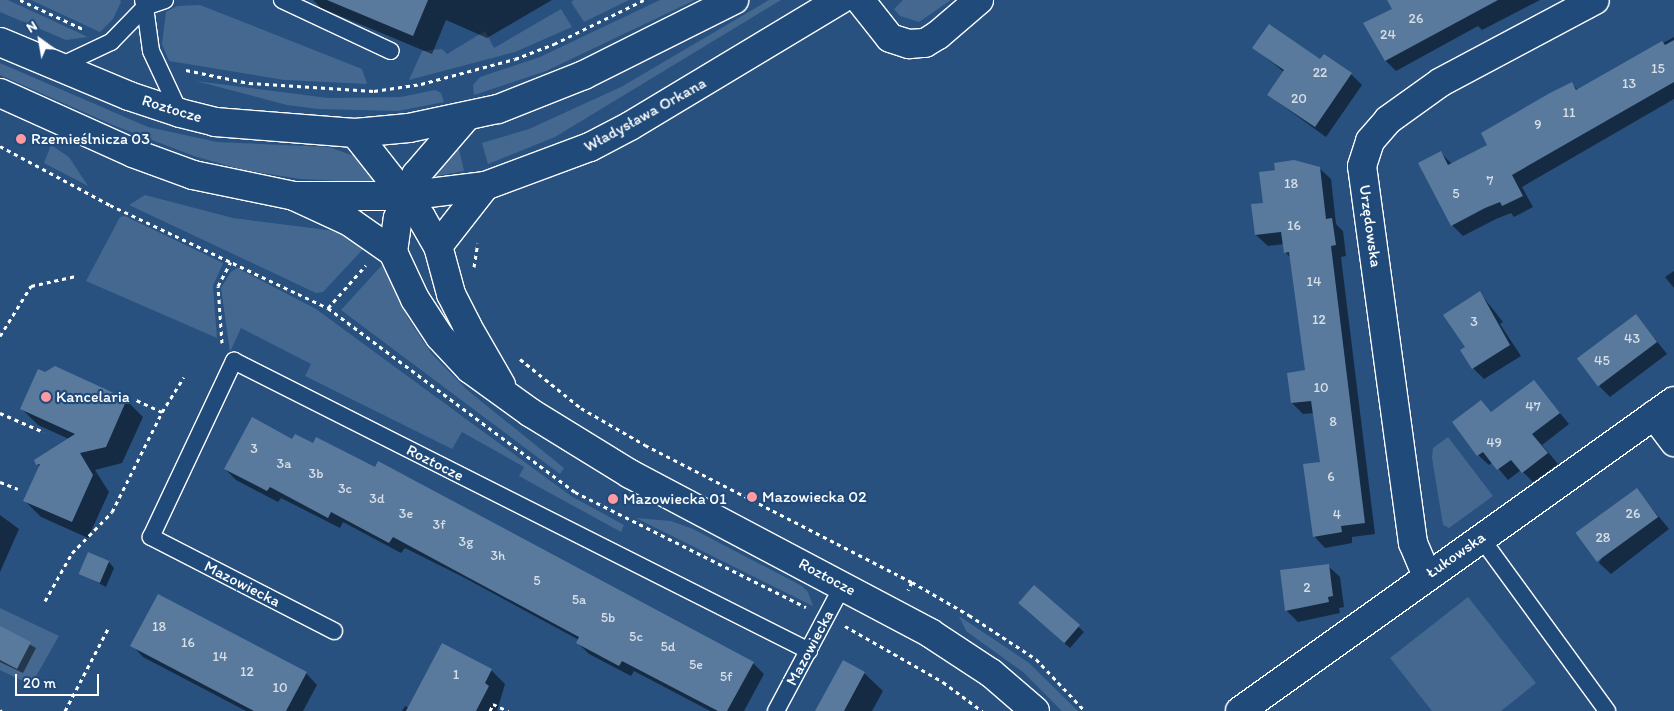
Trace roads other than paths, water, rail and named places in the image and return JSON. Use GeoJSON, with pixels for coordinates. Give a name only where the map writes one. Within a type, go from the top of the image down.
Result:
{"type":"FeatureCollection","features":[{"type":"Feature","properties":{"kind":"street"},"geometry":{"type":"LineString","coordinates":[[294,196],[350,222],[393,252],[405,196],[429,158],[466,117],[539,94],[584,75],[734,0]]}},
{"type":"Feature","properties":{"kind":"street","name":"Władysława Orkana"},"geometry":{"type":"LineString","coordinates":[[405,196],[485,186],[547,165],[630,126],[840,0]]}},
{"type":"Feature","properties":{"kind":"street"},"geometry":{"type":"LineString","coordinates":[[860,0],[890,38],[909,44],[932,39],[979,0]]}},
{"type":"Feature","properties":{"kind":"street","name":"Urzędowska"},"geometry":{"type":"LineString","coordinates":[[1427,576],[1413,542],[1362,166],[1370,141],[1388,120],[1441,82],[1595,0]]}},
{"type":"Feature","properties":{"kind":"street","name":"Roztocze"},"geometry":{"type":"LineString","coordinates":[[0,42],[58,67],[180,113],[215,122],[355,133],[409,128],[466,117]]}},
{"type":"Feature","properties":{"kind":"street"},"geometry":{"type":"LineString","coordinates":[[0,93],[133,153],[192,175],[294,196],[405,196]]}},
{"type":"Feature","properties":{"kind":"street","name":"Roztocze"},"geometry":{"type":"LineString","coordinates":[[355,133],[405,196],[438,246],[451,294],[506,395]]}},
{"type":"Feature","properties":{"kind":"street"},"geometry":{"type":"LineString","coordinates":[[438,246],[485,186]]}},
{"type":"Feature","properties":{"kind":"street","name":"Roztocze"},"geometry":{"type":"LineString","coordinates":[[393,252],[415,299],[440,337],[470,369],[506,395],[611,463],[895,613],[991,673],[1035,711]]}},
{"type":"Feature","properties":{"kind":"street"},"geometry":{"type":"LineString","coordinates":[[1664,408],[1674,442]]}},
{"type":"Feature","properties":{"kind":"street","name":"Łukowska"},"geometry":{"type":"LineString","coordinates":[[1240,711],[1664,408]]}},
{"type":"Feature","properties":{"kind":"lane"},"geometry":{"type":"LineString","coordinates":[[58,67],[111,42],[144,3],[164,0]]}},
{"type":"Feature","properties":{"kind":"lane"},"geometry":{"type":"LineString","coordinates":[[282,0],[391,51]]}},
{"type":"Feature","properties":{"kind":"lane"},"geometry":{"type":"LineString","coordinates":[[144,3],[151,52],[180,113]]}},
{"type":"Feature","properties":{"kind":"lane","name":"Roztocze"},"geometry":{"type":"LineString","coordinates":[[151,537],[234,361],[809,651]]}},
{"type":"Feature","properties":{"kind":"lane","name":"Mazowiecka"},"geometry":{"type":"LineString","coordinates":[[151,537],[334,631]]}},
{"type":"Feature","properties":{"kind":"lane"},"geometry":{"type":"LineString","coordinates":[[1481,538],[1607,711]]}},
{"type":"Feature","properties":{"kind":"lane","name":"Mazowiecka"},"geometry":{"type":"LineString","coordinates":[[776,711],[843,585]]}},
{"type":"Feature","properties":{"kind":"place","name":"Rzemieślnicza 03"},"geometry":{"type":"Point","coordinates":[21,139]}},
{"type":"Feature","properties":{"kind":"place","name":"Kancelaria"},"geometry":{"type":"Point","coordinates":[46,397]}},
{"type":"Feature","properties":{"kind":"place","name":"Mazowiecka 02"},"geometry":{"type":"Point","coordinates":[752,497]}},
{"type":"Feature","properties":{"kind":"place","name":"Mazowiecka 01"},"geometry":{"type":"Point","coordinates":[613,499]}}]}
